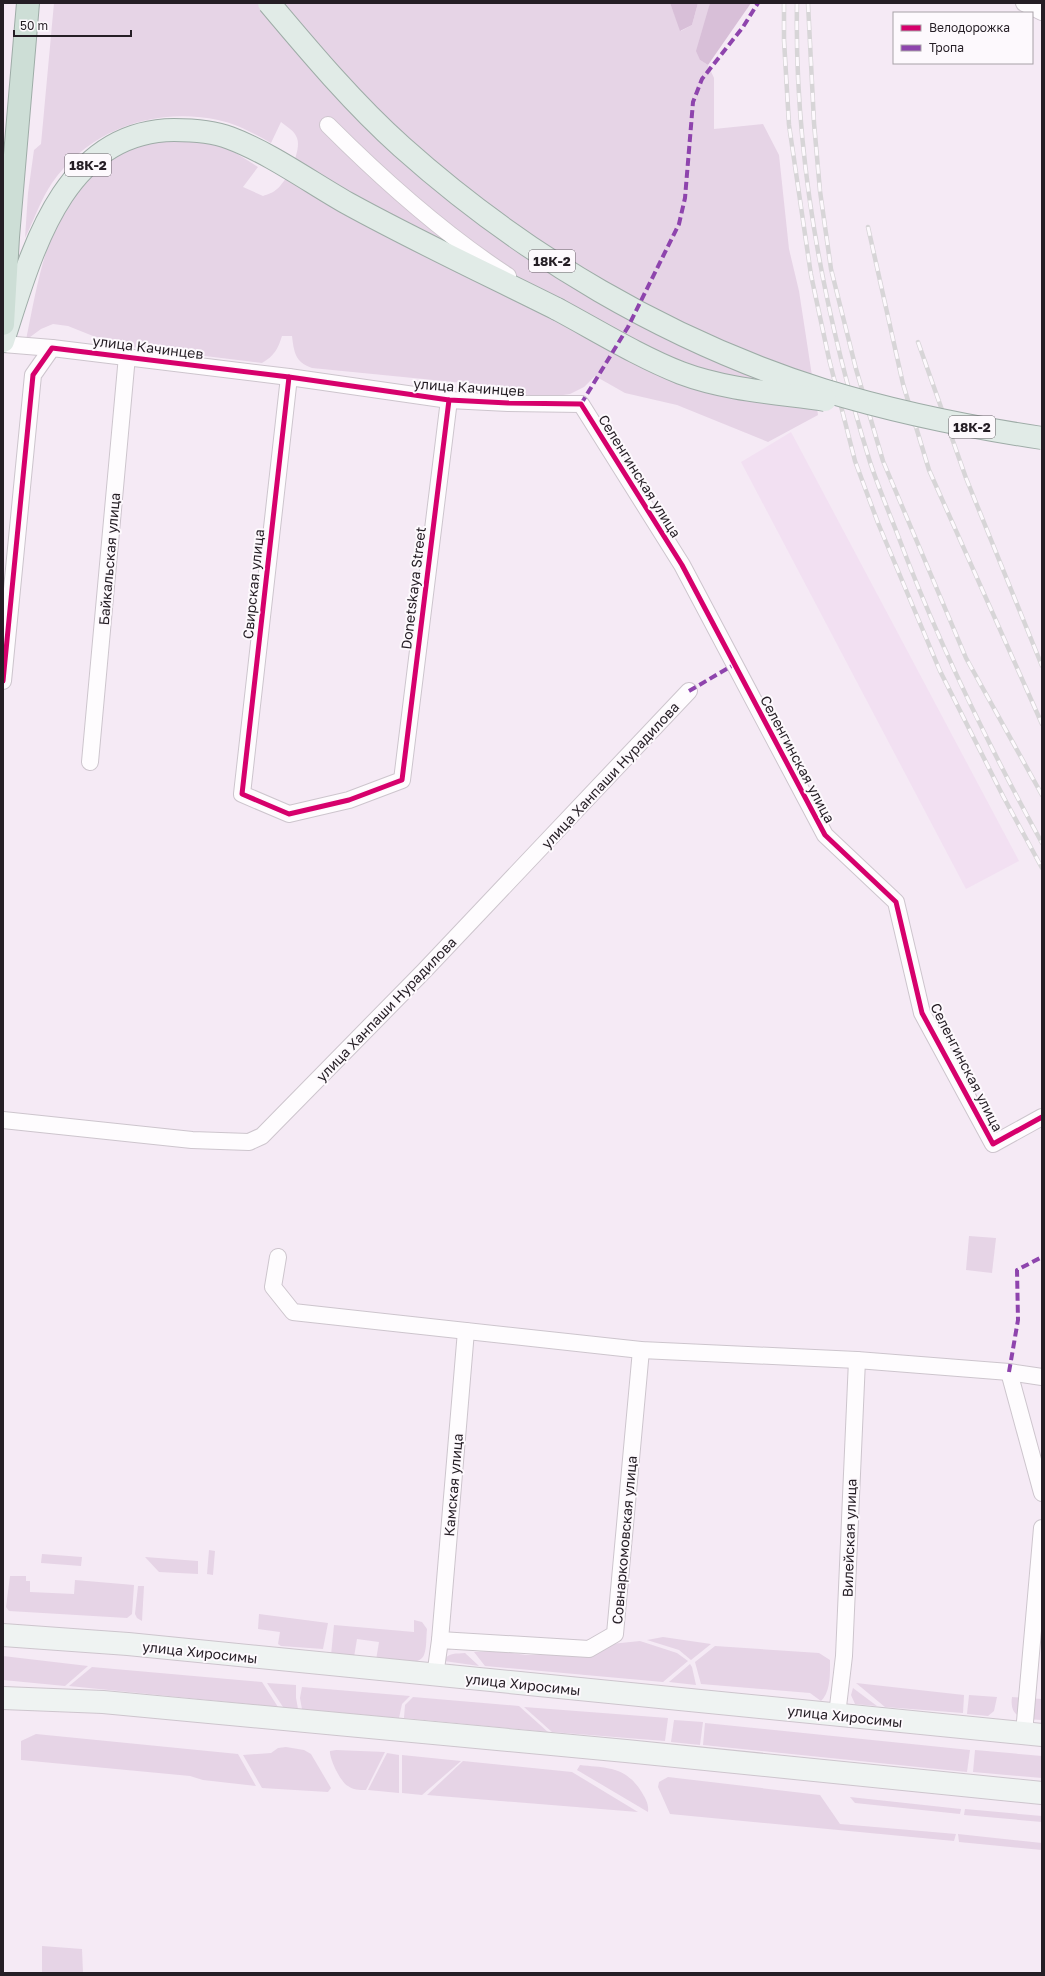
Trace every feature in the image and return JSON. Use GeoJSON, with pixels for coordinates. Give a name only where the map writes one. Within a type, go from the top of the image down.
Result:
{"type":"FeatureCollection","features":[{"type":"Feature","properties":{"kind":"highway"},"geometry":{"type":"LineString","coordinates":[[3,324],[8,237],[28,3]]}},
{"type":"Feature","properties":{"kind":"main road","name":"18К-2"},"geometry":{"type":"LineString","coordinates":[[269,3],[354,100],[401,146],[452,190],[510,233],[576,277],[654,321],[740,359],[823,389],[903,411],[974,427],[1042,438]]}},
{"type":"Feature","properties":{"kind":"main road","name":"18К-2"},"geometry":{"type":"LineString","coordinates":[[3,340],[23,278],[48,219],[74,178],[106,150],[121,141],[148,132],[196,130],[229,138],[249,146],[371,216],[557,308],[638,353],[683,373],[729,386],[903,411]]}},
{"type":"Feature","properties":{"kind":"main road","name":"улица Хиросимы"},"geometry":{"type":"LineString","coordinates":[[3,1635],[128,1644],[435,1676],[1033,1734]]}},
{"type":"Feature","properties":{"kind":"main road"},"geometry":{"type":"LineString","coordinates":[[3,1698],[119,1704],[626,1751],[1042,1794]]}},
{"type":"Feature","properties":{"kind":"street"},"geometry":{"type":"LineString","coordinates":[[1024,3],[1042,12]]}},
{"type":"Feature","properties":{"kind":"street"},"geometry":{"type":"LineString","coordinates":[[328,125],[376,173],[430,219],[500,271],[557,308]]}},
{"type":"Feature","properties":{"kind":"street","name":"улица Качинцев"},"geometry":{"type":"LineString","coordinates":[[3,344],[128,356],[449,400],[581,404]]}},
{"type":"Feature","properties":{"kind":"street"},"geometry":{"type":"LineString","coordinates":[[3,681],[33,375],[52,348]]}},
{"type":"Feature","properties":{"kind":"street","name":"Байкальская улица"},"geometry":{"type":"LineString","coordinates":[[90,762],[128,356]]}},
{"type":"Feature","properties":{"kind":"street","name":"Свирская улица"},"geometry":{"type":"LineString","coordinates":[[288,377],[242,794],[289,814],[349,800],[402,780]]}},
{"type":"Feature","properties":{"kind":"street","name":"Donetskaya Street"},"geometry":{"type":"LineString","coordinates":[[402,780],[449,400]]}},
{"type":"Feature","properties":{"kind":"street","name":"Селенгинская улица"},"geometry":{"type":"LineString","coordinates":[[581,404],[682,565],[825,835],[896,902],[922,1013],[993,1144],[1042,1117]]}},
{"type":"Feature","properties":{"kind":"street","name":"улица Ханпаши Нурадилова"},"geometry":{"type":"LineString","coordinates":[[3,1120],[192,1140],[249,1142],[262,1136],[424,971],[689,691]]}},
{"type":"Feature","properties":{"kind":"street"},"geometry":{"type":"LineString","coordinates":[[278,1257],[273,1287],[293,1312],[641,1350],[857,1360],[1009,1372],[1042,1377]]}},
{"type":"Feature","properties":{"kind":"street","name":"Камская улица"},"geometry":{"type":"LineString","coordinates":[[440,1640],[466,1331]]}},
{"type":"Feature","properties":{"kind":"street","name":"Совнаркомовская улица"},"geometry":{"type":"LineString","coordinates":[[440,1640],[589,1649],[615,1634],[641,1350]]}},
{"type":"Feature","properties":{"kind":"street","name":"Вилейская улица"},"geometry":{"type":"LineString","coordinates":[[837,1715],[844,1656],[857,1360]]}},
{"type":"Feature","properties":{"kind":"street"},"geometry":{"type":"LineString","coordinates":[[1009,1372],[1042,1493]]}},
{"type":"Feature","properties":{"kind":"street"},"geometry":{"type":"LineString","coordinates":[[1033,1734],[1042,1528]]}},
{"type":"Feature","properties":{"kind":"street"},"geometry":{"type":"LineString","coordinates":[[435,1676],[440,1640]]}},
{"type":"Feature","properties":{"kind":"shaded area"},"geometry":{"type":"Polygon","coordinates":[[[54,3],[670,3],[681,31],[692,25],[698,3],[710,3],[700,60],[708,65],[714,78],[714,129],[763,124],[779,155],[789,249],[799,291],[818,415],[768,442],[677,405],[625,393],[595,376],[584,387],[570,394],[508,403],[484,385],[312,368],[302,363],[296,356],[292,336],[282,336],[275,352],[270,358],[262,363],[132,347],[93,336],[68,326],[53,324],[41,329],[26,340],[44,258],[63,210],[75,192],[90,176],[106,163],[125,152],[145,145],[166,141],[188,140],[216,144],[228,149],[258,167],[243,187],[263,196],[281,185],[289,173],[296,157],[298,143],[294,133],[281,122],[271,143],[232,124],[218,120],[194,117],[171,117],[148,120],[126,126],[105,136],[85,149],[67,164],[48,189],[25,238],[28,193],[34,150],[41,144],[54,3]]]}},
{"type":"Feature","properties":{"kind":"shaded area"},"geometry":{"type":"Polygon","coordinates":[[[670,3],[698,3],[692,25],[680,31],[670,3]]]}},
{"type":"Feature","properties":{"kind":"shaded area"},"geometry":{"type":"Polygon","coordinates":[[[710,3],[751,3],[708,65],[700,60],[696,51],[710,3]]]}},
{"type":"Feature","properties":{"kind":"shaded area"},"geometry":{"type":"Polygon","coordinates":[[[791,432],[1019,861],[966,889],[741,462],[791,432]]]}},
{"type":"Feature","properties":{"kind":"shaded area"},"geometry":{"type":"Polygon","coordinates":[[[969,1236],[996,1238],[992,1273],[966,1270],[969,1236]]]}},
{"type":"Feature","properties":{"kind":"shaded area"},"geometry":{"type":"Polygon","coordinates":[[[209,1550],[215,1551],[213,1575],[207,1574],[209,1550]]]}},
{"type":"Feature","properties":{"kind":"shaded area"},"geometry":{"type":"Polygon","coordinates":[[[42,1554],[82,1557],[81,1566],[41,1563],[42,1554]]]}},
{"type":"Feature","properties":{"kind":"shaded area"},"geometry":{"type":"Polygon","coordinates":[[[145,1557],[198,1561],[198,1574],[159,1572],[145,1557]]]}},
{"type":"Feature","properties":{"kind":"shaded area"},"geometry":{"type":"Polygon","coordinates":[[[10,1576],[26,1576],[26,1581],[30,1581],[30,1592],[74,1594],[75,1580],[134,1585],[132,1614],[127,1618],[9,1611],[6,1607],[10,1576]]]}},
{"type":"Feature","properties":{"kind":"shaded area"},"geometry":{"type":"Polygon","coordinates":[[[138,1586],[144,1586],[142,1621],[137,1618],[135,1614],[138,1586]]]}},
{"type":"Feature","properties":{"kind":"shaded area"},"geometry":{"type":"Polygon","coordinates":[[[259,1614],[328,1623],[323,1649],[281,1646],[278,1644],[280,1632],[258,1629],[259,1614]]]}},
{"type":"Feature","properties":{"kind":"shaded area"},"geometry":{"type":"Polygon","coordinates":[[[414,1620],[422,1622],[427,1629],[425,1652],[421,1659],[410,1663],[376,1660],[379,1642],[357,1639],[354,1657],[331,1655],[334,1625],[414,1632],[414,1620]]]}},
{"type":"Feature","properties":{"kind":"shaded area"},"geometry":{"type":"Polygon","coordinates":[[[663,1637],[711,1644],[691,1660],[679,1650],[647,1640],[663,1637]]]}},
{"type":"Feature","properties":{"kind":"shaded area"},"geometry":{"type":"Polygon","coordinates":[[[640,1641],[677,1653],[688,1661],[663,1682],[485,1666],[474,1652],[498,1651],[526,1655],[579,1655],[611,1644],[640,1641]]]}},
{"type":"Feature","properties":{"kind":"shaded area"},"geometry":{"type":"Polygon","coordinates":[[[715,1646],[819,1653],[830,1660],[827,1692],[821,1701],[810,1693],[701,1684],[695,1662],[715,1646]]]}},
{"type":"Feature","properties":{"kind":"shaded area"},"geometry":{"type":"Polygon","coordinates":[[[465,1653],[479,1666],[444,1661],[450,1655],[465,1653]]]}},
{"type":"Feature","properties":{"kind":"shaded area"},"geometry":{"type":"Polygon","coordinates":[[[3,1656],[88,1666],[65,1686],[3,1680],[3,1656]]]}},
{"type":"Feature","properties":{"kind":"shaded area"},"geometry":{"type":"Polygon","coordinates":[[[690,1664],[696,1685],[669,1682],[690,1664]]]}},
{"type":"Feature","properties":{"kind":"shaded area"},"geometry":{"type":"Polygon","coordinates":[[[92,1667],[262,1682],[278,1707],[69,1686],[92,1667]]]}},
{"type":"Feature","properties":{"kind":"shaded area"},"geometry":{"type":"Polygon","coordinates":[[[267,1683],[296,1685],[298,1709],[283,1707],[267,1683]]]}},
{"type":"Feature","properties":{"kind":"shaded area"},"geometry":{"type":"Polygon","coordinates":[[[856,1683],[964,1695],[963,1713],[885,1707],[856,1683]]]}},
{"type":"Feature","properties":{"kind":"shaded area"},"geometry":{"type":"Polygon","coordinates":[[[302,1687],[410,1696],[402,1704],[399,1718],[302,1709],[300,1698],[302,1687]]]}},
{"type":"Feature","properties":{"kind":"shaded area"},"geometry":{"type":"Polygon","coordinates":[[[853,1688],[877,1706],[855,1704],[851,1695],[853,1688]]]}},
{"type":"Feature","properties":{"kind":"shaded area"},"geometry":{"type":"Polygon","coordinates":[[[969,1695],[997,1697],[994,1711],[988,1716],[967,1714],[969,1695]]]}},
{"type":"Feature","properties":{"kind":"shaded area"},"geometry":{"type":"Polygon","coordinates":[[[413,1697],[519,1706],[548,1732],[404,1718],[405,1705],[413,1697]]]}},
{"type":"Feature","properties":{"kind":"shaded area"},"geometry":{"type":"Polygon","coordinates":[[[1012,1697],[1042,1699],[1042,1720],[1024,1718],[1016,1714],[1013,1710],[1012,1697]]]}},
{"type":"Feature","properties":{"kind":"shaded area"},"geometry":{"type":"Polygon","coordinates":[[[524,1707],[668,1718],[665,1741],[552,1732],[524,1707]]]}},
{"type":"Feature","properties":{"kind":"shaded area"},"geometry":{"type":"Polygon","coordinates":[[[674,1720],[703,1722],[700,1745],[671,1742],[674,1720]]]}},
{"type":"Feature","properties":{"kind":"shaded area"},"geometry":{"type":"Polygon","coordinates":[[[705,1723],[970,1750],[967,1772],[703,1745],[705,1723]]]}},
{"type":"Feature","properties":{"kind":"shaded area"},"geometry":{"type":"Polygon","coordinates":[[[36,1734],[238,1754],[256,1786],[203,1780],[190,1776],[21,1760],[21,1741],[36,1734]]]}},
{"type":"Feature","properties":{"kind":"shaded area"},"geometry":{"type":"Polygon","coordinates":[[[286,1747],[304,1750],[311,1754],[331,1788],[328,1792],[262,1788],[243,1755],[271,1753],[278,1748],[286,1747]]]}},
{"type":"Feature","properties":{"kind":"shaded area"},"geometry":{"type":"Polygon","coordinates":[[[975,1750],[1042,1756],[1042,1778],[973,1772],[975,1750]]]}},
{"type":"Feature","properties":{"kind":"shaded area"},"geometry":{"type":"Polygon","coordinates":[[[330,1751],[385,1752],[366,1790],[352,1788],[345,1784],[342,1780],[336,1770],[330,1754],[330,1751]]]}},
{"type":"Feature","properties":{"kind":"shaded area"},"geometry":{"type":"Polygon","coordinates":[[[387,1753],[399,1755],[399,1793],[368,1790],[387,1753]]]}},
{"type":"Feature","properties":{"kind":"shaded area"},"geometry":{"type":"Polygon","coordinates":[[[402,1755],[461,1761],[422,1795],[402,1793],[402,1755]]]}},
{"type":"Feature","properties":{"kind":"shaded area"},"geometry":{"type":"Polygon","coordinates":[[[463,1761],[572,1772],[638,1812],[427,1795],[463,1761]]]}},
{"type":"Feature","properties":{"kind":"shaded area"},"geometry":{"type":"Polygon","coordinates":[[[580,1765],[607,1768],[622,1773],[628,1777],[635,1783],[644,1796],[647,1803],[648,1812],[577,1770],[580,1765]]]}},
{"type":"Feature","properties":{"kind":"shaded area"},"geometry":{"type":"Polygon","coordinates":[[[668,1777],[820,1795],[840,1824],[956,1834],[954,1841],[670,1814],[658,1787],[659,1782],[668,1777]]]}},
{"type":"Feature","properties":{"kind":"shaded area"},"geometry":{"type":"Polygon","coordinates":[[[850,1797],[961,1809],[960,1814],[855,1803],[850,1797]]]}},
{"type":"Feature","properties":{"kind":"shaded area"},"geometry":{"type":"Polygon","coordinates":[[[965,1809],[1042,1816],[1042,1822],[964,1815],[965,1809]]]}},
{"type":"Feature","properties":{"kind":"shaded area"},"geometry":{"type":"Polygon","coordinates":[[[958,1834],[1042,1843],[1042,1850],[959,1842],[958,1834]]]}},
{"type":"Feature","properties":{"kind":"shaded area"},"geometry":{"type":"Polygon","coordinates":[[[42,1946],[82,1949],[83,1973],[42,1973],[42,1946]]]}},
{"type":"Feature","properties":{"kind":"railway"},"geometry":{"type":"LineString","coordinates":[[784,3],[784,40],[789,125],[811,275],[829,359],[855,461],[878,523],[940,671],[1003,796],[1042,868]]}},
{"type":"Feature","properties":{"kind":"railway"},"geometry":{"type":"LineString","coordinates":[[797,3],[797,61],[801,120],[815,236],[839,350],[870,462],[912,573],[946,652],[982,729],[1042,843]]}},
{"type":"Feature","properties":{"kind":"railway"},"geometry":{"type":"LineString","coordinates":[[808,3],[814,123],[820,191],[831,269],[856,369],[883,461],[966,658],[1042,795]]}},
{"type":"Feature","properties":{"kind":"railway"},"geometry":{"type":"LineString","coordinates":[[868,227],[903,384],[929,470],[1042,724]]}},
{"type":"Feature","properties":{"kind":"railway"},"geometry":{"type":"LineString","coordinates":[[918,342],[966,478],[1042,666]]}},
{"type":"Feature","properties":{"kind":"marked path"},"geometry":{"type":"LineString","coordinates":[[581,404],[628,327],[679,224],[685,198],[693,102],[702,79],[743,27],[758,3]]}},
{"type":"Feature","properties":{"kind":"marked path"},"geometry":{"type":"LineString","coordinates":[[689,691],[735,664]]}},
{"type":"Feature","properties":{"kind":"marked path"},"geometry":{"type":"LineString","coordinates":[[1009,1372],[1018,1320],[1017,1270],[1042,1257]]}},
{"type":"Feature","properties":{"kind":"cycle path"},"geometry":{"type":"LineString","coordinates":[[3,681],[33,375],[52,348],[289,377],[449,400],[508,403],[581,404],[682,565],[825,835],[896,902],[922,1013],[993,1144],[1042,1117]]}},
{"type":"Feature","properties":{"kind":"cycle path"},"geometry":{"type":"LineString","coordinates":[[289,377],[242,794],[289,814],[349,800],[402,780],[449,400]]}}]}
